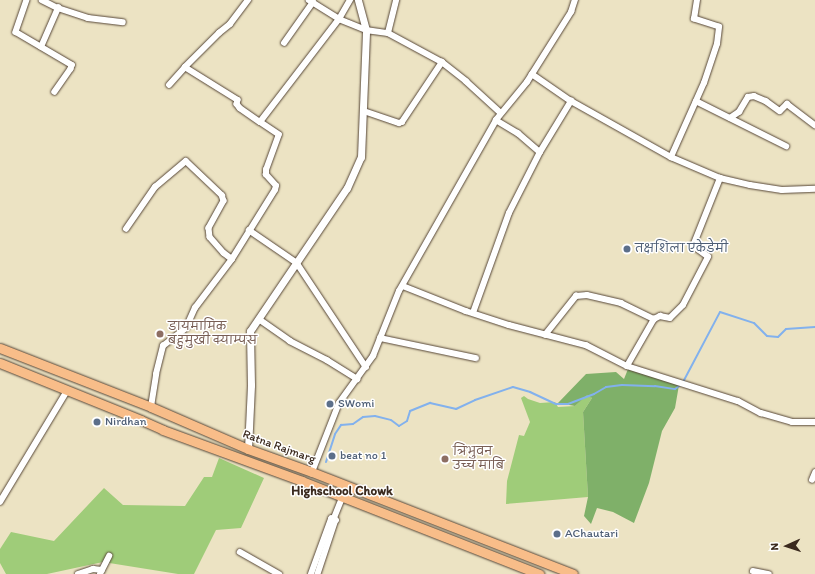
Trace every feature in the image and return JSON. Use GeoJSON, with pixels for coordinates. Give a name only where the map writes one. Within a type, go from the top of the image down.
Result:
{"type":"FeatureCollection","features":[{"type":"Feature","properties":{"kind":"highway","name":"Ratna Rajmarg"},"geometry":{"type":"LineString","coordinates":[[0,348],[151,407],[248,449],[312,472],[573,574]]}},
{"type":"Feature","properties":{"kind":"highway","name":"Ratna Rajmarg"},"geometry":{"type":"LineString","coordinates":[[0,363],[67,391],[539,574]]}},
{"type":"Feature","properties":{"kind":"street"},"geometry":{"type":"LineString","coordinates":[[27,0],[16,32],[72,65],[71,69],[55,92]]}},
{"type":"Feature","properties":{"kind":"street"},"geometry":{"type":"LineString","coordinates":[[42,0],[58,8],[88,18],[123,22]]}},
{"type":"Feature","properties":{"kind":"street"},"geometry":{"type":"LineString","coordinates":[[169,85],[230,24],[248,0]]}},
{"type":"Feature","properties":{"kind":"street"},"geometry":{"type":"LineString","coordinates":[[260,122],[339,19],[350,0]]}},
{"type":"Feature","properties":{"kind":"street"},"geometry":{"type":"LineString","coordinates":[[248,449],[251,385],[250,331],[347,188],[361,157],[366,30],[358,0]]}},
{"type":"Feature","properties":{"kind":"street"},"geometry":{"type":"LineString","coordinates":[[388,33],[396,0]]}},
{"type":"Feature","properties":{"kind":"street"},"geometry":{"type":"LineString","coordinates":[[312,472],[339,403],[366,367],[403,286],[496,120],[532,74],[570,12],[575,0]]}},
{"type":"Feature","properties":{"kind":"street"},"geometry":{"type":"LineString","coordinates":[[671,157],[696,101],[717,44],[720,27],[694,19],[697,0]]}},
{"type":"Feature","properties":{"kind":"street"},"geometry":{"type":"LineString","coordinates":[[284,43],[311,1],[339,19],[366,30],[388,33],[442,62],[466,81],[501,113]]}},
{"type":"Feature","properties":{"kind":"street"},"geometry":{"type":"LineString","coordinates":[[41,47],[42,40],[58,8]]}},
{"type":"Feature","properties":{"kind":"street"},"geometry":{"type":"LineString","coordinates":[[364,111],[399,123],[402,122],[442,62]]}},
{"type":"Feature","properties":{"kind":"street"},"geometry":{"type":"LineString","coordinates":[[151,407],[163,346],[186,328],[195,308],[232,260],[249,230],[273,194],[276,186],[266,175],[266,170],[279,136],[240,108],[237,104],[238,100],[185,68]]}},
{"type":"Feature","properties":{"kind":"street"},"geometry":{"type":"LineString","coordinates":[[532,74],[571,101],[671,157],[720,178],[782,190],[815,189]]}},
{"type":"Feature","properties":{"kind":"street"},"geometry":{"type":"LineString","coordinates":[[730,118],[739,112],[748,98],[754,96],[766,101],[780,111],[787,104],[815,125]]}},
{"type":"Feature","properties":{"kind":"street"},"geometry":{"type":"LineString","coordinates":[[473,313],[509,213],[540,152],[571,101]]}},
{"type":"Feature","properties":{"kind":"street"},"geometry":{"type":"LineString","coordinates":[[696,101],[786,146]]}},
{"type":"Feature","properties":{"kind":"street"},"geometry":{"type":"LineString","coordinates":[[496,120],[518,133],[540,152]]}},
{"type":"Feature","properties":{"kind":"street"},"geometry":{"type":"LineString","coordinates":[[126,229],[155,187],[186,161],[222,195],[224,201],[209,228],[210,237],[232,260]]}},
{"type":"Feature","properties":{"kind":"street"},"geometry":{"type":"LineString","coordinates":[[627,366],[654,319],[660,316],[670,318],[683,305],[708,257],[693,246],[720,178]]}},
{"type":"Feature","properties":{"kind":"street"},"geometry":{"type":"LineString","coordinates":[[249,230],[297,263],[366,367]]}},
{"type":"Feature","properties":{"kind":"street"},"geometry":{"type":"LineString","coordinates":[[403,286],[473,313],[545,335],[586,345],[627,366],[705,390],[773,416],[792,422],[815,422]]}},
{"type":"Feature","properties":{"kind":"street"},"geometry":{"type":"LineString","coordinates":[[545,335],[576,296],[587,295],[621,303],[654,319]]}},
{"type":"Feature","properties":{"kind":"street"},"geometry":{"type":"LineString","coordinates":[[259,319],[290,341],[327,360],[358,379]]}},
{"type":"Feature","properties":{"kind":"street"},"geometry":{"type":"LineString","coordinates":[[380,338],[476,358]]}},
{"type":"Feature","properties":{"kind":"street"},"geometry":{"type":"LineString","coordinates":[[0,501],[67,391]]}},
{"type":"Feature","properties":{"kind":"street"},"geometry":{"type":"LineString","coordinates":[[812,480],[815,473]]}},
{"type":"Feature","properties":{"kind":"street"},"geometry":{"type":"LineString","coordinates":[[312,574],[342,498]]}},
{"type":"Feature","properties":{"kind":"street"},"geometry":{"type":"LineString","coordinates":[[318,574],[333,520]]}},
{"type":"Feature","properties":{"kind":"street"},"geometry":{"type":"LineString","coordinates":[[240,552],[279,574]]}},
{"type":"Feature","properties":{"kind":"street"},"geometry":{"type":"LineString","coordinates":[[78,574],[93,569],[101,572],[109,556]]}},
{"type":"Feature","properties":{"kind":"street"},"geometry":{"type":"LineString","coordinates":[[753,571],[770,574]]}},
{"type":"Feature","properties":{"kind":"green space"},"geometry":{"type":"Polygon","coordinates":[[[628,369],[679,385],[675,408],[662,431],[649,483],[634,523],[613,512],[597,508],[591,524],[584,516],[588,497],[583,412],[592,398],[587,395],[575,406],[558,403],[586,374],[616,372],[624,379],[628,369]]]}},
{"type":"Feature","properties":{"kind":"green space"},"geometry":{"type":"Polygon","coordinates":[[[587,394],[592,398],[583,412],[588,497],[506,504],[507,481],[519,435],[524,436],[530,422],[521,398],[524,396],[540,403],[555,402],[558,407],[575,406],[587,394]]]}},
{"type":"Feature","properties":{"kind":"green space"},"geometry":{"type":"Polygon","coordinates":[[[219,458],[264,478],[241,528],[216,530],[194,574],[178,574],[103,562],[47,574],[6,574],[0,563],[0,549],[11,532],[54,541],[104,488],[123,505],[185,506],[204,477],[212,477],[219,458]]]}},
{"type":"Feature","properties":{"kind":"waterway"},"geometry":{"type":"LineString","coordinates":[[326,462],[335,434],[341,425],[353,424],[363,417],[375,416],[391,420],[399,426],[407,421],[410,411],[430,403],[456,409],[475,400],[513,387],[530,392],[556,404],[568,404],[594,394],[606,387],[622,385],[655,386],[675,389],[682,384],[720,312],[754,323],[767,336],[778,337],[786,329],[815,327]]}},
{"type":"Feature","properties":{"kind":"place","name":"तक्षशिला एकेडेमी"},"geometry":{"type":"Point","coordinates":[627,249]}},
{"type":"Feature","properties":{"kind":"place","name":"डायमामिक बहुमुखी क्याम्पस"},"geometry":{"type":"Point","coordinates":[160,334]}},
{"type":"Feature","properties":{"kind":"place","name":"SWomi"},"geometry":{"type":"Point","coordinates":[330,404]}},
{"type":"Feature","properties":{"kind":"place","name":"Nirdhan"},"geometry":{"type":"Point","coordinates":[97,422]}},
{"type":"Feature","properties":{"kind":"place","name":"beat no 1"},"geometry":{"type":"Point","coordinates":[332,456]}},
{"type":"Feature","properties":{"kind":"place","name":"त्रिभुवन उच्च माबि"},"geometry":{"type":"Point","coordinates":[445,459]}},
{"type":"Feature","properties":{"kind":"place","name":"AChautari"},"geometry":{"type":"Point","coordinates":[557,534]}},
{"type":"Feature","properties":{"kind":"district","name":"Highschool Chowk"},"geometry":{"type":"Point","coordinates":[342,491]}}]}
